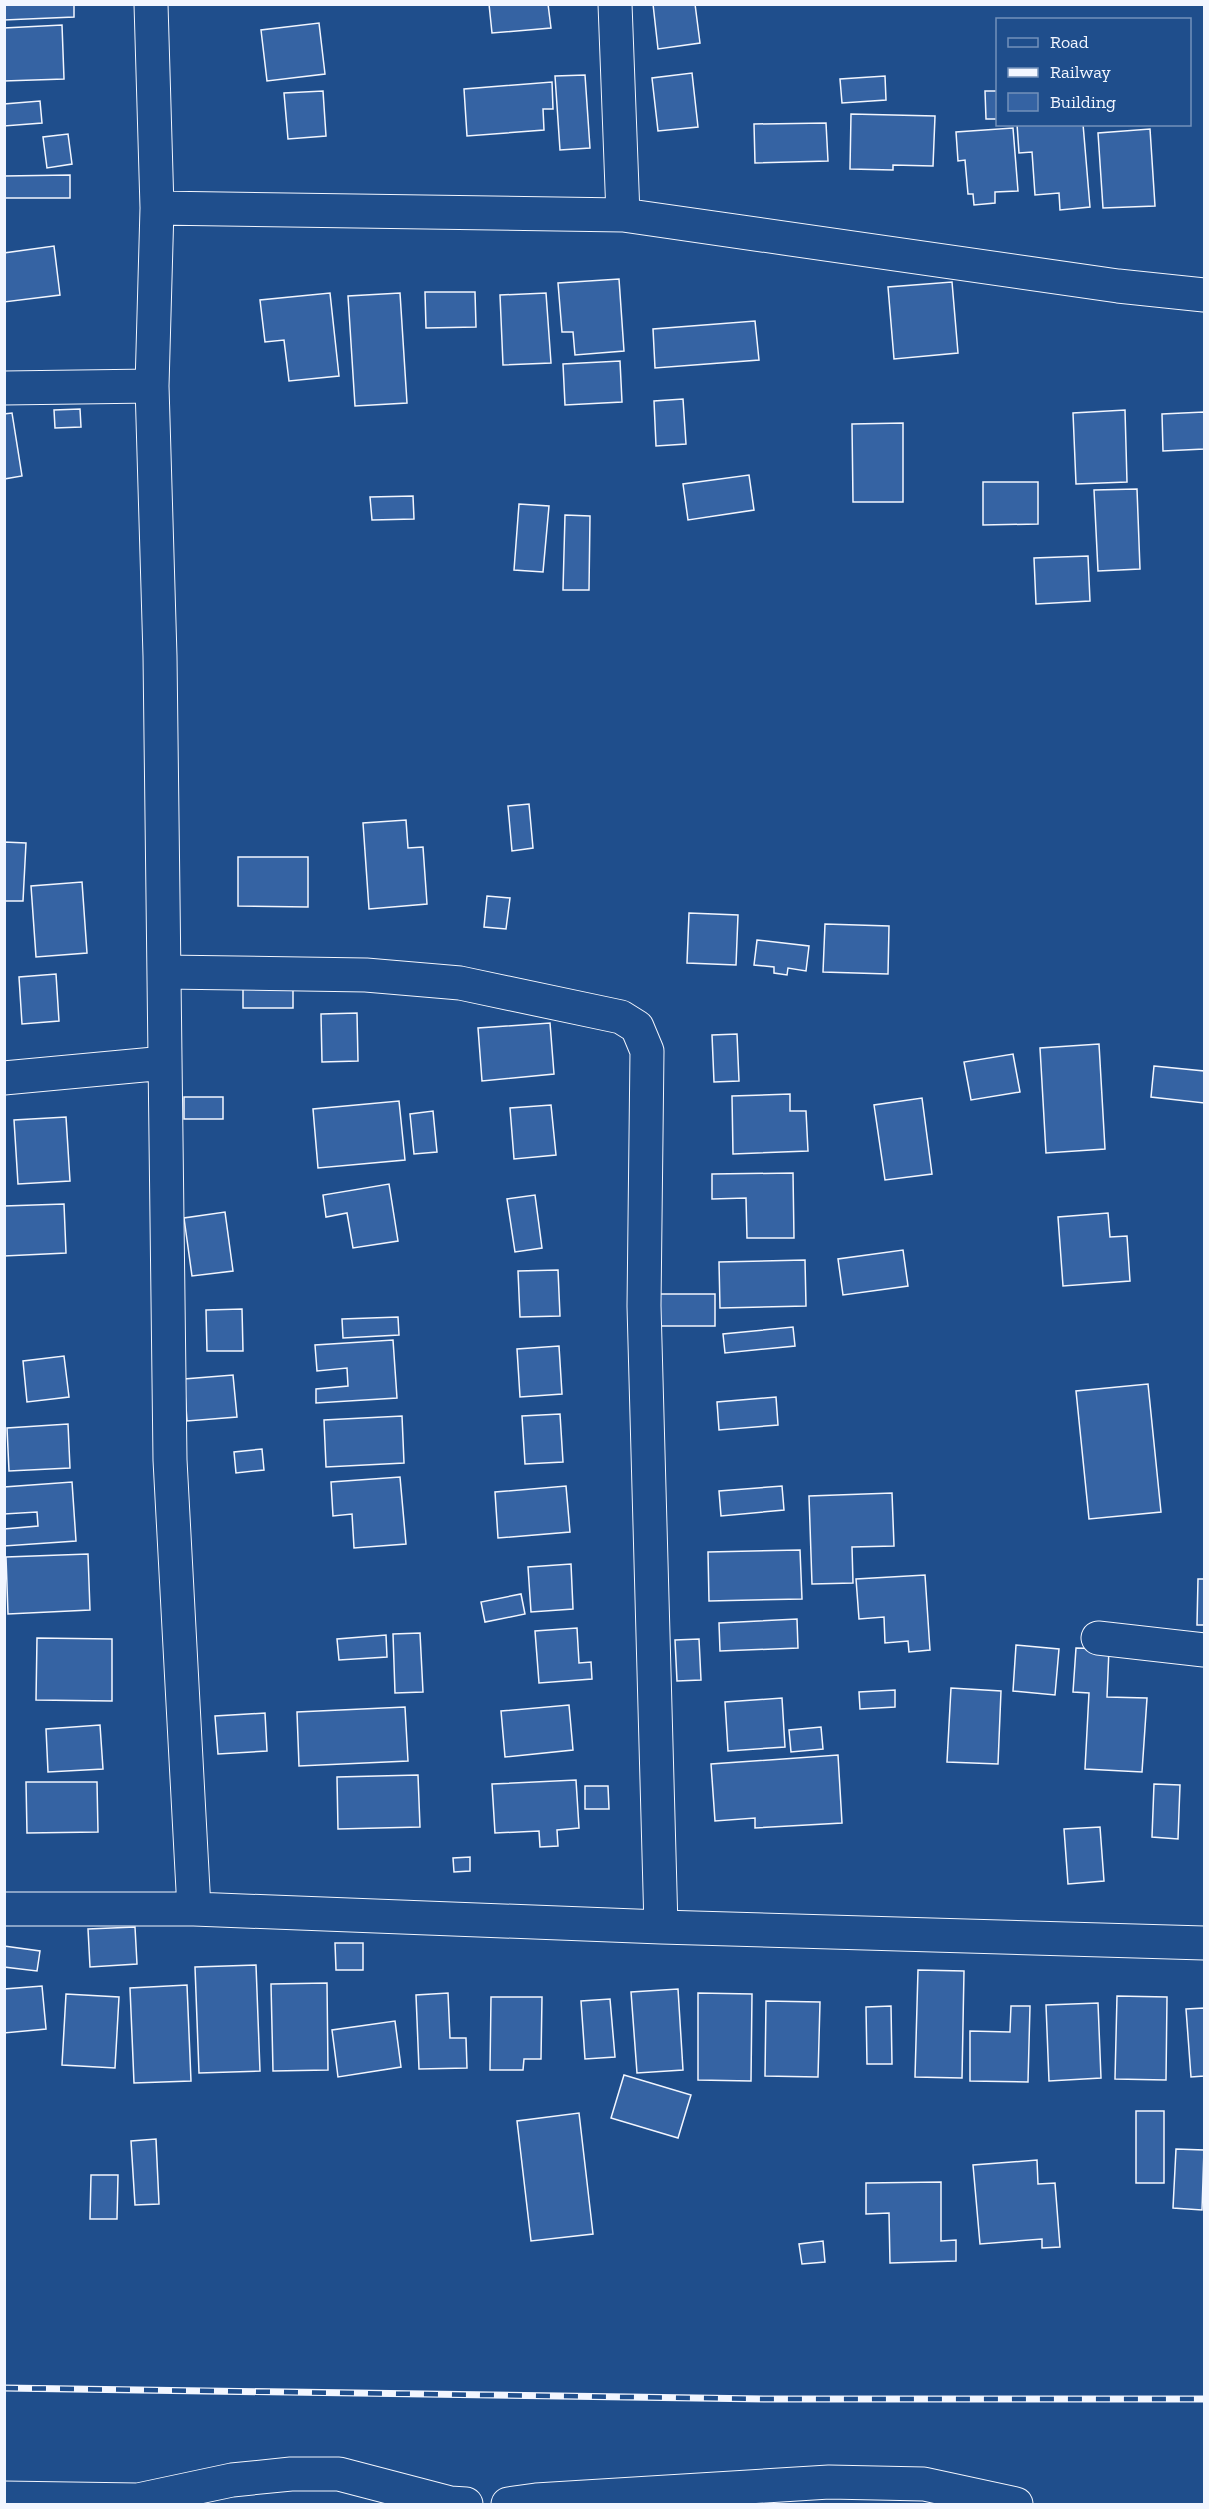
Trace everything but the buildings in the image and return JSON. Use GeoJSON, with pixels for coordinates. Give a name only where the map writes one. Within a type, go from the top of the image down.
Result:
{"type":"FeatureCollection","features":[{"type":"Feature","properties":{"kind":"street"},"geometry":{"type":"LineString","coordinates":[[151,4],[157,208],[152,386],[160,656],[170,1460],[194,1909]]}},
{"type":"Feature","properties":{"kind":"street"},"geometry":{"type":"LineString","coordinates":[[615,4],[623,215]]}},
{"type":"Feature","properties":{"kind":"street"},"geometry":{"type":"LineString","coordinates":[[157,208],[623,215],[1118,286],[1204,295]]}},
{"type":"Feature","properties":{"kind":"street"},"geometry":{"type":"LineString","coordinates":[[4,388],[152,386]]}},
{"type":"Feature","properties":{"kind":"street"},"geometry":{"type":"LineString","coordinates":[[164,972],[366,975],[460,983],[621,1017],[637,1027],[647,1051],[644,1306],[662,1927]]}},
{"type":"Feature","properties":{"kind":"street"},"geometry":{"type":"LineString","coordinates":[[4,1078],[165,1063]]}},
{"type":"Feature","properties":{"kind":"street"},"geometry":{"type":"LineString","coordinates":[[1098,1638],[1204,1650]]}},
{"type":"Feature","properties":{"kind":"street"},"geometry":{"type":"LineString","coordinates":[[4,1909],[194,1909],[662,1927],[1204,1943]]}},
{"type":"Feature","properties":{"kind":"street"},"geometry":{"type":"LineString","coordinates":[[4,2498],[137,2502],[232,2480],[291,2474],[339,2474],[450,2503],[466,2505]]}},
{"type":"Feature","properties":{"kind":"street"},"geometry":{"type":"LineString","coordinates":[[508,2505],[536,2500],[829,2482],[924,2484],[1016,2505]]}},
{"type":"Feature","properties":{"kind":"railway"},"geometry":{"type":"LineString","coordinates":[[4,2388],[765,2399],[1204,2399]]}}]}
